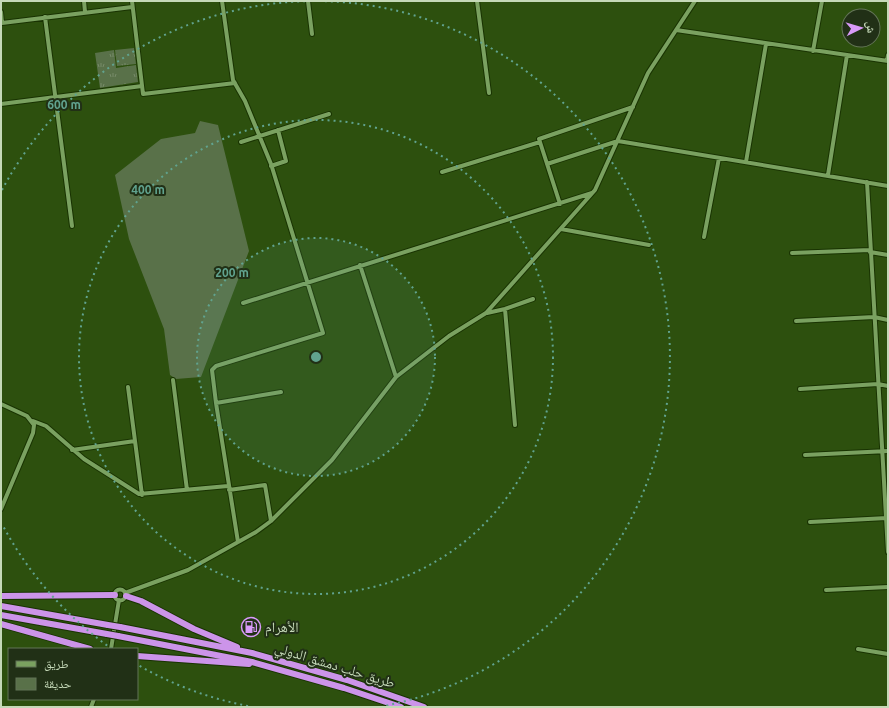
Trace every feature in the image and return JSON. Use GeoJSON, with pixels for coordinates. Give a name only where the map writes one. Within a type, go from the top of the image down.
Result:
{"type":"FeatureCollection","features":[{"type":"Feature","properties":{"kind":"highway"},"geometry":{"type":"LineString","coordinates":[[1,596],[115,595]]}},
{"type":"Feature","properties":{"kind":"highway"},"geometry":{"type":"LineString","coordinates":[[126,595],[141,601],[194,629],[252,653]]}},
{"type":"Feature","properties":{"kind":"highway","name":"طريق حلب دمشق الدولي"},"geometry":{"type":"LineString","coordinates":[[1,606],[120,627],[252,653],[347,680],[424,707]]}},
{"type":"Feature","properties":{"kind":"highway","name":"طريق حلب دمشق الدولي"},"geometry":{"type":"LineString","coordinates":[[1,616],[185,648],[268,666],[344,688],[401,707]]}},
{"type":"Feature","properties":{"kind":"highway"},"geometry":{"type":"LineString","coordinates":[[1,624],[86,648]]}},
{"type":"Feature","properties":{"kind":"highway"},"geometry":{"type":"LineString","coordinates":[[138,656],[268,666]]}},
{"type":"Feature","properties":{"kind":"street"},"geometry":{"type":"LineString","coordinates":[[84,1],[85,12]]}},
{"type":"Feature","properties":{"kind":"street"},"geometry":{"type":"LineString","coordinates":[[132,1],[143,94],[235,83]]}},
{"type":"Feature","properties":{"kind":"street"},"geometry":{"type":"LineString","coordinates":[[222,1],[227,44],[235,83],[245,101],[271,166],[323,333],[216,366],[212,374],[238,542]]}},
{"type":"Feature","properties":{"kind":"street"},"geometry":{"type":"LineString","coordinates":[[308,1],[312,34]]}},
{"type":"Feature","properties":{"kind":"street"},"geometry":{"type":"LineString","coordinates":[[477,1],[489,93]]}},
{"type":"Feature","properties":{"kind":"street"},"geometry":{"type":"LineString","coordinates":[[119,600],[124,600],[126,595],[188,570],[238,542],[271,520],[332,460],[396,377],[449,336],[486,313],[593,193],[618,142],[648,73],[694,1]]}},
{"type":"Feature","properties":{"kind":"street"},"geometry":{"type":"LineString","coordinates":[[813,51],[822,1]]}},
{"type":"Feature","properties":{"kind":"street"},"geometry":{"type":"LineString","coordinates":[[1,12],[2,23],[132,7]]}},
{"type":"Feature","properties":{"kind":"street"},"geometry":{"type":"LineString","coordinates":[[45,17],[57,97],[72,226]]}},
{"type":"Feature","properties":{"kind":"street"},"geometry":{"type":"LineString","coordinates":[[676,30],[888,61],[888,54]]}},
{"type":"Feature","properties":{"kind":"street"},"geometry":{"type":"LineString","coordinates":[[746,162],[766,44]]}},
{"type":"Feature","properties":{"kind":"street"},"geometry":{"type":"LineString","coordinates":[[828,176],[847,55]]}},
{"type":"Feature","properties":{"kind":"street"},"geometry":{"type":"LineString","coordinates":[[1,104],[142,86]]}},
{"type":"Feature","properties":{"kind":"street"},"geometry":{"type":"LineString","coordinates":[[560,204],[539,139],[633,107]]}},
{"type":"Feature","properties":{"kind":"street"},"geometry":{"type":"LineString","coordinates":[[241,142],[329,114]]}},
{"type":"Feature","properties":{"kind":"street"},"geometry":{"type":"LineString","coordinates":[[271,166],[286,161],[278,130]]}},
{"type":"Feature","properties":{"kind":"street"},"geometry":{"type":"LineString","coordinates":[[442,172],[540,142]]}},
{"type":"Feature","properties":{"kind":"street"},"geometry":{"type":"LineString","coordinates":[[547,164],[618,142],[888,186]]}},
{"type":"Feature","properties":{"kind":"street"},"geometry":{"type":"LineString","coordinates":[[704,237],[719,158]]}},
{"type":"Feature","properties":{"kind":"street"},"geometry":{"type":"LineString","coordinates":[[867,182],[888,552]]}},
{"type":"Feature","properties":{"kind":"street"},"geometry":{"type":"LineString","coordinates":[[243,303],[593,193]]}},
{"type":"Feature","properties":{"kind":"street"},"geometry":{"type":"LineString","coordinates":[[561,229],[649,245]]}},
{"type":"Feature","properties":{"kind":"street"},"geometry":{"type":"LineString","coordinates":[[792,254],[870,251],[888,255]]}},
{"type":"Feature","properties":{"kind":"street"},"geometry":{"type":"LineString","coordinates":[[360,265],[396,377]]}},
{"type":"Feature","properties":{"kind":"street"},"geometry":{"type":"LineString","coordinates":[[486,313],[505,309],[533,299]]}},
{"type":"Feature","properties":{"kind":"street"},"geometry":{"type":"LineString","coordinates":[[505,309],[515,425]]}},
{"type":"Feature","properties":{"kind":"street"},"geometry":{"type":"LineString","coordinates":[[796,321],[874,317],[888,320]]}},
{"type":"Feature","properties":{"kind":"street"},"geometry":{"type":"LineString","coordinates":[[173,380],[187,490]]}},
{"type":"Feature","properties":{"kind":"street"},"geometry":{"type":"LineString","coordinates":[[800,389],[878,384],[888,386]]}},
{"type":"Feature","properties":{"kind":"street"},"geometry":{"type":"LineString","coordinates":[[128,387],[142,495]]}},
{"type":"Feature","properties":{"kind":"street"},"geometry":{"type":"LineString","coordinates":[[216,402],[281,392]]}},
{"type":"Feature","properties":{"kind":"street"},"geometry":{"type":"LineString","coordinates":[[1,404],[27,416],[33,421],[46,426],[72,450],[136,493],[142,495],[187,490],[265,485],[271,520]]}},
{"type":"Feature","properties":{"kind":"street"},"geometry":{"type":"LineString","coordinates":[[1,509],[33,433],[33,421]]}},
{"type":"Feature","properties":{"kind":"street"},"geometry":{"type":"LineString","coordinates":[[72,450],[135,441]]}},
{"type":"Feature","properties":{"kind":"street"},"geometry":{"type":"LineString","coordinates":[[805,455],[882,450],[888,451]]}},
{"type":"Feature","properties":{"kind":"street"},"geometry":{"type":"LineString","coordinates":[[810,522],[887,518]]}},
{"type":"Feature","properties":{"kind":"street"},"geometry":{"type":"LineString","coordinates":[[826,590],[888,587]]}},
{"type":"Feature","properties":{"kind":"street"},"geometry":{"type":"LineString","coordinates":[[111,648],[119,600],[115,595],[120,590],[126,595]]}},
{"type":"Feature","properties":{"kind":"street"},"geometry":{"type":"LineString","coordinates":[[858,649],[888,654]]}},
{"type":"Feature","properties":{"kind":"green space"},"geometry":{"type":"Polygon","coordinates":[[[134,48],[136,64],[117,66],[115,50],[134,48]]]}},
{"type":"Feature","properties":{"kind":"green space"},"geometry":{"type":"Polygon","coordinates":[[[114,50],[116,68],[136,65],[138,82],[100,88],[95,53],[114,50]]]}},
{"type":"Feature","properties":{"kind":"green space"},"geometry":{"type":"Polygon","coordinates":[[[200,121],[218,125],[249,251],[201,377],[176,379],[170,375],[164,329],[129,239],[115,175],[161,139],[195,133],[200,121]]]}},
{"type":"Feature","properties":{"kind":"place","name":"الأهرام"},"geometry":{"type":"Point","coordinates":[251,627]}}]}
